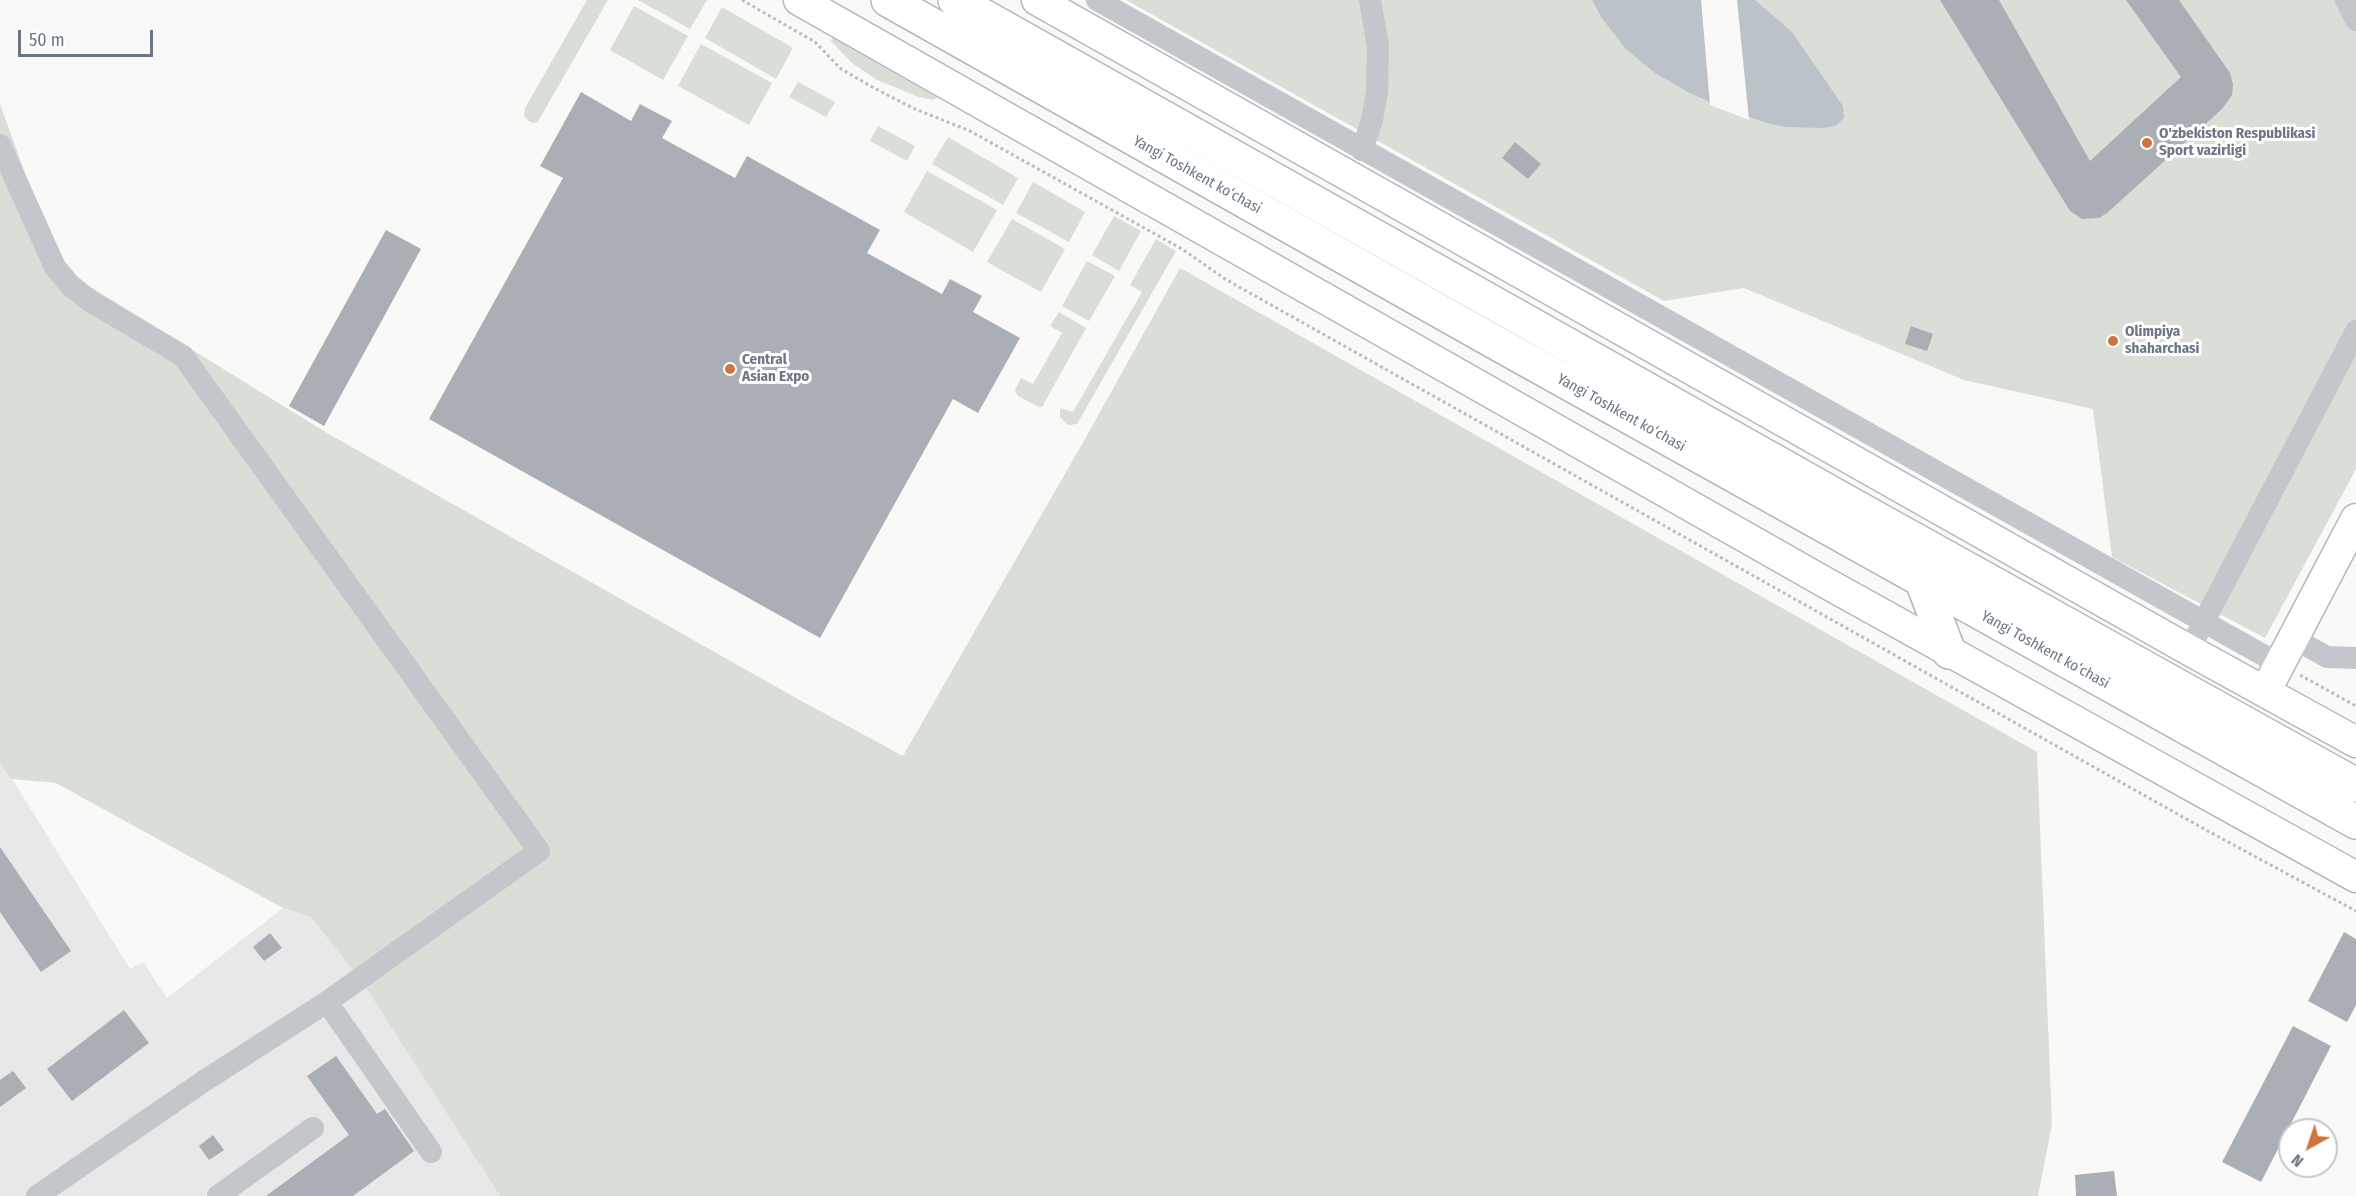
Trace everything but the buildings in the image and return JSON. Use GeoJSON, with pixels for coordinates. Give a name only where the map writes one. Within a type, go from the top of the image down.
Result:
{"type":"FeatureCollection","features":[{"type":"Feature","properties":{"kind":"highway","name":"Yangi Toshkent ko‘chasi"},"geometry":{"type":"LineString","coordinates":[[888,0],[2356,822]]}},
{"type":"Feature","properties":{"kind":"highway"},"geometry":{"type":"LineString","coordinates":[[955,0],[1863,512],[2356,785]]}},
{"type":"Feature","properties":{"kind":"highway"},"geometry":{"type":"LineString","coordinates":[[1922,581],[1949,652]]}},
{"type":"Feature","properties":{"kind":"main road"},"geometry":{"type":"LineString","coordinates":[[799,0],[1949,652],[2356,877]]}},
{"type":"Feature","properties":{"kind":"main road"},"geometry":{"type":"LineString","coordinates":[[1037,0],[2356,742]]}},
{"type":"Feature","properties":{"kind":"main road"},"geometry":{"type":"LineString","coordinates":[[2265,692],[2356,519]]}},
{"type":"Feature","properties":{"kind":"lane"},"geometry":{"type":"LineString","coordinates":[[1097,0],[2279,664]]}},
{"type":"Feature","properties":{"kind":"lane"},"geometry":{"type":"LineString","coordinates":[[1362,150],[1372,120],[1377,93],[1378,46],[1370,0]]}},
{"type":"Feature","properties":{"kind":"lane"},"geometry":{"type":"LineString","coordinates":[[2346,0],[2356,20]]}},
{"type":"Feature","properties":{"kind":"lane"},"geometry":{"type":"LineString","coordinates":[[0,145],[56,267],[71,286],[90,301],[183,356],[539,852],[327,1002],[204,1081],[37,1196]]}},
{"type":"Feature","properties":{"kind":"lane"},"geometry":{"type":"LineString","coordinates":[[2189,650],[2356,331]]}},
{"type":"Feature","properties":{"kind":"lane"},"geometry":{"type":"LineString","coordinates":[[2293,638],[2327,657],[2356,658]]}},
{"type":"Feature","properties":{"kind":"lane"},"geometry":{"type":"LineString","coordinates":[[327,1002],[431,1152]]}},
{"type":"Feature","properties":{"kind":"lane"},"geometry":{"type":"LineString","coordinates":[[218,1196],[313,1128]]}},
{"type":"Feature","properties":{"kind":"path"},"geometry":{"type":"LineString","coordinates":[[742,0],[815,42],[841,69],[874,88],[915,109],[970,130],[1182,249],[1225,279],[2195,824],[2356,911]]}},
{"type":"Feature","properties":{"kind":"path"},"geometry":{"type":"LineString","coordinates":[[2279,664],[2356,706]]}},
{"type":"Feature","properties":{"kind":"shaded area"},"geometry":{"type":"Polygon","coordinates":[[[587,0],[608,0],[537,123],[530,122],[524,116],[525,108],[587,0]]]}},
{"type":"Feature","properties":{"kind":"shaded area"},"geometry":{"type":"Polygon","coordinates":[[[638,0],[707,0],[690,29],[638,0]]]}},
{"type":"Feature","properties":{"kind":"shaded area","name":"Olimpiya shaharchasi"},"geometry":{"type":"Polygon","coordinates":[[[1126,0],[2356,0],[2356,469],[2265,638],[2112,557],[2093,409],[1964,380],[1744,288],[1664,301],[1126,0]]]}},
{"type":"Feature","properties":{"kind":"shaded area"},"geometry":{"type":"Polygon","coordinates":[[[1592,0],[1755,0],[1792,32],[1843,106],[1844,118],[1835,126],[1823,128],[1787,127],[1770,124],[1720,107],[1655,73],[1626,49],[1601,17],[1592,0]]]}},
{"type":"Feature","properties":{"kind":"shaded area"},"geometry":{"type":"Polygon","coordinates":[[[634,6],[688,36],[663,80],[610,50],[634,6]]]}},
{"type":"Feature","properties":{"kind":"shaded area"},"geometry":{"type":"Polygon","coordinates":[[[722,7],[793,48],[776,79],[705,38],[722,7]]]}},
{"type":"Feature","properties":{"kind":"shaded area"},"geometry":{"type":"Polygon","coordinates":[[[832,37],[937,97],[934,100],[919,97],[877,80],[852,63],[831,41],[832,37]]]}},
{"type":"Feature","properties":{"kind":"shaded area"},"geometry":{"type":"Polygon","coordinates":[[[701,44],[772,83],[749,125],[678,86],[701,44]]]}},
{"type":"Feature","properties":{"kind":"shaded area"},"geometry":{"type":"Polygon","coordinates":[[[798,82],[835,102],[826,117],[789,97],[798,82]]]}},
{"type":"Feature","properties":{"kind":"shaded area"},"geometry":{"type":"Polygon","coordinates":[[[0,104],[45,228],[68,268],[86,284],[327,433],[903,756],[1180,268],[2037,752],[2052,1124],[2038,1196],[500,1196],[366,988],[311,917],[283,908],[56,783],[12,779],[0,765],[0,104]]]}},
{"type":"Feature","properties":{"kind":"shaded area"},"geometry":{"type":"Polygon","coordinates":[[[878,126],[915,146],[907,161],[870,141],[878,126]]]}},
{"type":"Feature","properties":{"kind":"shaded area"},"geometry":{"type":"Polygon","coordinates":[[[948,137],[1018,178],[1003,205],[932,164],[948,137]]]}},
{"type":"Feature","properties":{"kind":"shaded area"},"geometry":{"type":"Polygon","coordinates":[[[927,171],[997,210],[973,252],[904,212],[927,171]]]}},
{"type":"Feature","properties":{"kind":"shaded area"},"geometry":{"type":"Polygon","coordinates":[[[1033,182],[1085,212],[1069,242],[1016,213],[1033,182]]]}},
{"type":"Feature","properties":{"kind":"shaded area"},"geometry":{"type":"Polygon","coordinates":[[[1114,216],[1141,231],[1119,271],[1092,255],[1114,216]]]}},
{"type":"Feature","properties":{"kind":"shaded area"},"geometry":{"type":"Polygon","coordinates":[[[1012,219],[1065,249],[1041,292],[987,262],[1012,219]]]}},
{"type":"Feature","properties":{"kind":"shaded area"},"geometry":{"type":"Polygon","coordinates":[[[1156,239],[1176,251],[1077,424],[1068,425],[1060,417],[1060,408],[1073,412],[1142,292],[1130,285],[1156,239]]]}},
{"type":"Feature","properties":{"kind":"shaded area"},"geometry":{"type":"Polygon","coordinates":[[[1087,261],[1115,276],[1089,321],[1062,306],[1087,261]]]}},
{"type":"Feature","properties":{"kind":"shaded area"},"geometry":{"type":"Polygon","coordinates":[[[1059,312],[1086,328],[1042,407],[1039,407],[1018,396],[1015,390],[1021,378],[1033,384],[1062,333],[1050,326],[1059,312]]]}},
{"type":"Feature","properties":{"kind":"shaded area"},"geometry":{"type":"Polygon","coordinates":[[[0,765],[12,779],[130,969],[143,962],[167,998],[283,908],[311,917],[366,988],[500,1196],[0,1196],[0,765]]]}},
{"type":"Feature","properties":{"kind":"pier"},"geometry":{"type":"Polygon","coordinates":[[[1701,0],[1737,0],[1749,120],[1710,105],[1701,0]]]}},
{"type":"Feature","properties":{"kind":"place","name":"O'zbekiston Respublikasi Sport vazirligi"},"geometry":{"type":"Point","coordinates":[2147,143]}},
{"type":"Feature","properties":{"kind":"place","name":"Olimpiya shaharchasi"},"geometry":{"type":"Point","coordinates":[2113,341]}},
{"type":"Feature","properties":{"kind":"place","name":"Central Asian Expo"},"geometry":{"type":"Point","coordinates":[730,369]}}]}
